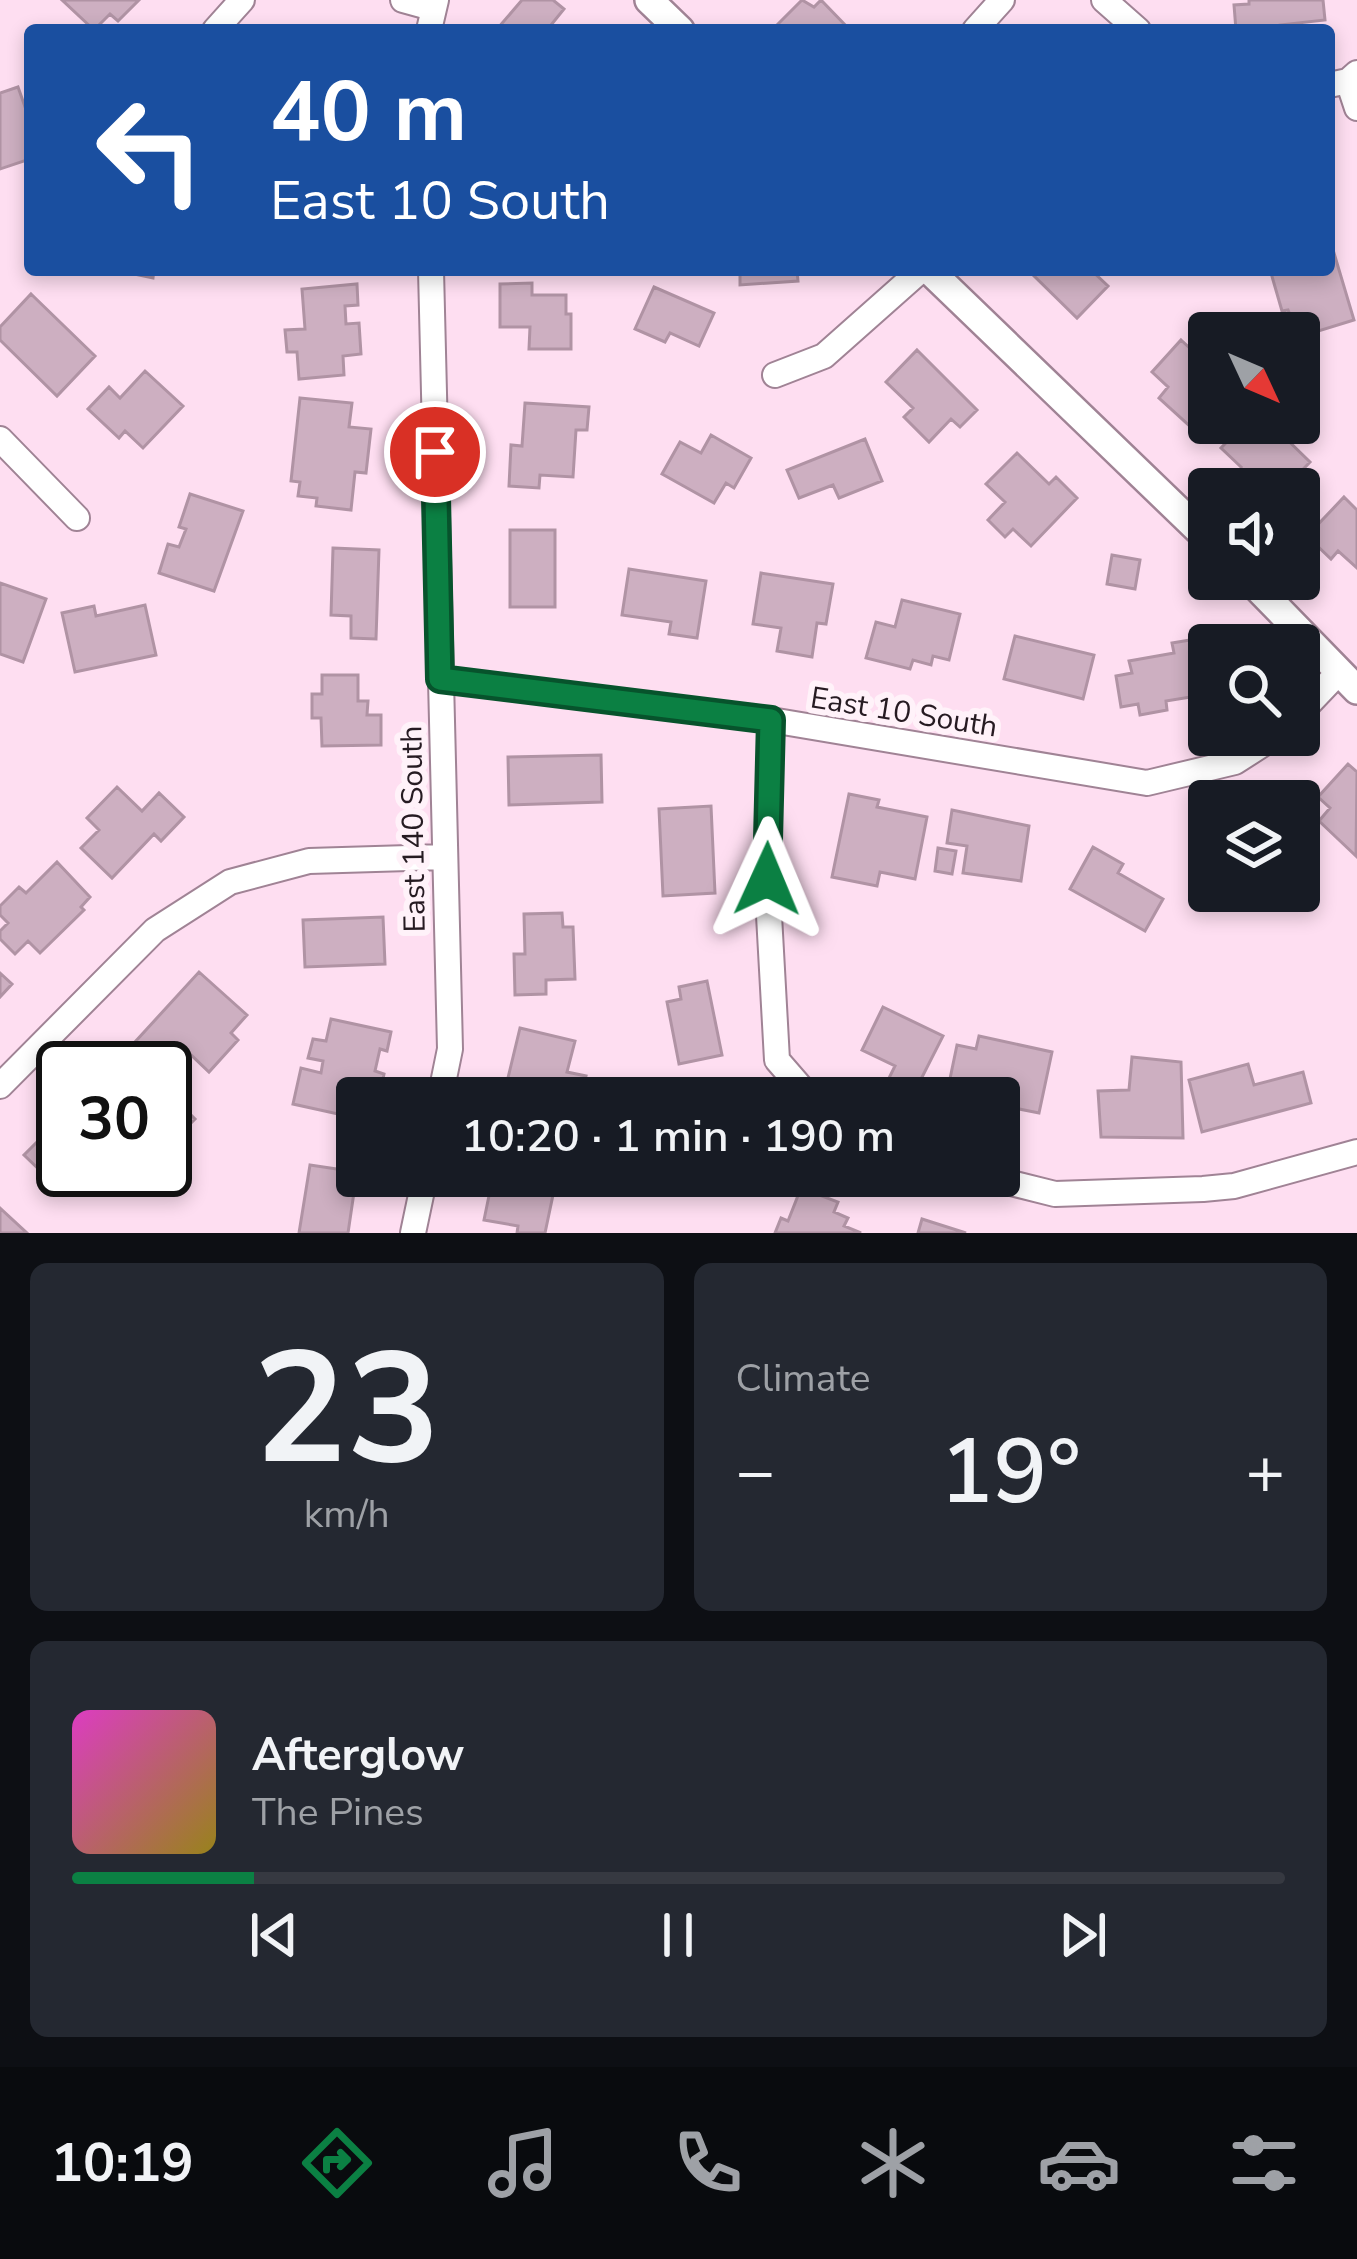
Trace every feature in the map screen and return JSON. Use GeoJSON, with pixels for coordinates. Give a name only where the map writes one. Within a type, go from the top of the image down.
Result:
{"type":"FeatureCollection","features":[{"type":"Feature","properties":{"kind":"street"},"geometry":{"type":"LineString","coordinates":[[220,24],[242,0]]}},
{"type":"Feature","properties":{"kind":"street"},"geometry":{"type":"LineString","coordinates":[[404,0],[432,13]]}},
{"type":"Feature","properties":{"kind":"street"},"geometry":{"type":"LineString","coordinates":[[649,0],[674,24]]}},
{"type":"Feature","properties":{"kind":"street"},"geometry":{"type":"LineString","coordinates":[[981,24],[1003,0]]}},
{"type":"Feature","properties":{"kind":"street"},"geometry":{"type":"LineString","coordinates":[[1104,0],[1131,24]]}},
{"type":"Feature","properties":{"kind":"street"},"geometry":{"type":"LineString","coordinates":[[1345,80],[1357,108]]}},
{"type":"Feature","properties":{"kind":"street","name":"East 140 South"},"geometry":{"type":"LineString","coordinates":[[431,276],[450,1049],[444,1077]]}},
{"type":"Feature","properties":{"kind":"street"},"geometry":{"type":"LineString","coordinates":[[775,375],[824,356],[918,276]]}},
{"type":"Feature","properties":{"kind":"street"},"geometry":{"type":"LineString","coordinates":[[931,276],[1188,520]]}},
{"type":"Feature","properties":{"kind":"street"},"geometry":{"type":"LineString","coordinates":[[0,439],[77,518]]}},
{"type":"Feature","properties":{"kind":"street"},"geometry":{"type":"LineString","coordinates":[[1269,600],[1348,681],[1320,699]]}},
{"type":"Feature","properties":{"kind":"street","name":"East 10 South"},"geometry":{"type":"LineString","coordinates":[[440,679],[771,720],[1147,783],[1244,756]]}},
{"type":"Feature","properties":{"kind":"street"},"geometry":{"type":"LineString","coordinates":[[771,720],[767,879],[777,1060],[792,1077]]}},
{"type":"Feature","properties":{"kind":"street"},"geometry":{"type":"LineString","coordinates":[[0,1086],[155,930],[230,882],[309,861],[442,857]]}},
{"type":"Feature","properties":{"kind":"street"},"geometry":{"type":"LineString","coordinates":[[1020,1185],[1055,1193],[1234,1186],[1357,1152]]}},
{"type":"Feature","properties":{"kind":"street"},"geometry":{"type":"LineString","coordinates":[[413,1233],[420,1197]]}},
{"type":"Feature","properties":{"kind":"building"},"geometry":{"type":"Polygon","coordinates":[[[62,0],[139,0],[118,21],[110,14],[100,24],[88,24],[62,0]]]}},
{"type":"Feature","properties":{"kind":"building"},"geometry":{"type":"Polygon","coordinates":[[[522,0],[553,0],[564,9],[552,24],[501,24],[522,0]]]}},
{"type":"Feature","properties":{"kind":"building"},"geometry":{"type":"Polygon","coordinates":[[[802,0],[814,7],[821,0],[844,24],[778,24],[802,0]]]}},
{"type":"Feature","properties":{"kind":"building"},"geometry":{"type":"Polygon","coordinates":[[[1249,0],[1323,0],[1325,20],[1236,24],[1234,5],[1249,4],[1249,0]]]}},
{"type":"Feature","properties":{"kind":"building"},"geometry":{"type":"Polygon","coordinates":[[[18,87],[24,104],[24,161],[0,169],[0,93],[18,87]]]}},
{"type":"Feature","properties":{"kind":"building"},"geometry":{"type":"Polygon","coordinates":[[[1335,256],[1354,320],[1320,331],[1320,312],[1282,311],[1272,276],[1335,276],[1335,256]]]}},
{"type":"Feature","properties":{"kind":"building"},"geometry":{"type":"Polygon","coordinates":[[[740,276],[798,276],[798,281],[740,285],[740,276]]]}},
{"type":"Feature","properties":{"kind":"building"},"geometry":{"type":"Polygon","coordinates":[[[1034,276],[1097,276],[1108,286],[1077,318],[1034,276]]]}},
{"type":"Feature","properties":{"kind":"building"},"geometry":{"type":"Polygon","coordinates":[[[532,283],[532,295],[566,295],[571,349],[529,349],[530,327],[500,327],[500,284],[532,283]]]}},
{"type":"Feature","properties":{"kind":"building"},"geometry":{"type":"Polygon","coordinates":[[[357,284],[358,305],[345,306],[346,324],[359,323],[361,354],[343,356],[344,375],[299,379],[297,352],[287,352],[285,330],[305,329],[302,289],[357,284]]]}},
{"type":"Feature","properties":{"kind":"building"},"geometry":{"type":"Polygon","coordinates":[[[654,287],[714,313],[699,346],[670,333],[665,342],[635,329],[654,287]]]}},
{"type":"Feature","properties":{"kind":"building"},"geometry":{"type":"Polygon","coordinates":[[[31,294],[95,356],[57,396],[0,340],[0,327],[31,294]]]}},
{"type":"Feature","properties":{"kind":"building"},"geometry":{"type":"Polygon","coordinates":[[[1181,340],[1188,346],[1188,424],[1159,398],[1168,387],[1152,372],[1181,340]]]}},
{"type":"Feature","properties":{"kind":"building"},"geometry":{"type":"Polygon","coordinates":[[[917,350],[977,410],[960,427],[951,419],[929,442],[904,417],[913,408],[886,382],[917,350]]]}},
{"type":"Feature","properties":{"kind":"building"},"geometry":{"type":"Polygon","coordinates":[[[145,371],[183,406],[143,448],[125,431],[119,438],[88,409],[109,387],[120,398],[145,371]]]}},
{"type":"Feature","properties":{"kind":"building"},"geometry":{"type":"Polygon","coordinates":[[[300,398],[352,403],[349,427],[371,429],[366,473],[355,472],[351,510],[316,506],[317,498],[298,496],[300,482],[291,481],[300,398]]]}},
{"type":"Feature","properties":{"kind":"building"},"geometry":{"type":"Polygon","coordinates":[[[525,403],[589,407],[587,430],[576,430],[573,477],[540,475],[539,488],[509,486],[511,445],[522,446],[525,403]]]}},
{"type":"Feature","properties":{"kind":"building"},"geometry":{"type":"Polygon","coordinates":[[[711,435],[751,458],[734,488],[726,483],[714,503],[662,474],[680,442],[701,453],[711,435]]]}},
{"type":"Feature","properties":{"kind":"building"},"geometry":{"type":"Polygon","coordinates":[[[865,439],[882,481],[839,498],[833,485],[799,498],[787,470],[865,439]]]}},
{"type":"Feature","properties":{"kind":"building"},"geometry":{"type":"Polygon","coordinates":[[[1225,444],[1292,444],[1310,462],[1304,468],[1240,468],[1221,448],[1225,444]]]}},
{"type":"Feature","properties":{"kind":"building"},"geometry":{"type":"Polygon","coordinates":[[[1017,453],[1049,484],[1056,477],[1077,498],[1031,546],[1013,529],[1005,537],[988,520],[1005,502],[986,484],[1017,453]]]}},
{"type":"Feature","properties":{"kind":"building"},"geometry":{"type":"Polygon","coordinates":[[[190,494],[243,511],[214,591],[159,573],[168,544],[179,547],[186,529],[179,527],[190,494]]]}},
{"type":"Feature","properties":{"kind":"building"},"geometry":{"type":"Polygon","coordinates":[[[1344,497],[1357,510],[1357,568],[1338,551],[1331,559],[1320,548],[1320,522],[1344,497]]]}},
{"type":"Feature","properties":{"kind":"building"},"geometry":{"type":"Polygon","coordinates":[[[510,530],[555,530],[555,607],[510,607],[510,530]]]}},
{"type":"Feature","properties":{"kind":"building"},"geometry":{"type":"Polygon","coordinates":[[[333,548],[379,550],[376,639],[351,638],[351,616],[331,615],[333,548]]]}},
{"type":"Feature","properties":{"kind":"building"},"geometry":{"type":"Polygon","coordinates":[[[1112,555],[1140,560],[1135,589],[1107,584],[1112,555]]]}},
{"type":"Feature","properties":{"kind":"building"},"geometry":{"type":"Polygon","coordinates":[[[629,569],[706,581],[697,638],[669,634],[671,622],[622,615],[629,569]]]}},
{"type":"Feature","properties":{"kind":"building"},"geometry":{"type":"Polygon","coordinates":[[[761,573],[833,584],[826,624],[817,623],[812,657],[777,651],[781,628],[753,624],[761,573]]]}},
{"type":"Feature","properties":{"kind":"building"},"geometry":{"type":"Polygon","coordinates":[[[0,583],[46,599],[23,662],[0,654],[0,583]]]}},
{"type":"Feature","properties":{"kind":"building"},"geometry":{"type":"Polygon","coordinates":[[[902,600],[960,614],[949,660],[933,656],[931,665],[913,660],[910,669],[866,658],[876,622],[895,627],[902,600]]]}},
{"type":"Feature","properties":{"kind":"building"},"geometry":{"type":"Polygon","coordinates":[[[145,605],[156,655],[75,672],[62,613],[94,606],[96,616],[145,605]]]}},
{"type":"Feature","properties":{"kind":"building"},"geometry":{"type":"Polygon","coordinates":[[[1015,636],[1094,655],[1083,699],[1004,679],[1015,636]]]}},
{"type":"Feature","properties":{"kind":"building"},"geometry":{"type":"Polygon","coordinates":[[[1188,640],[1188,697],[1166,701],[1167,710],[1140,715],[1138,704],[1121,707],[1116,676],[1132,673],[1129,661],[1174,653],[1172,643],[1188,640]]]}},
{"type":"Feature","properties":{"kind":"building"},"geometry":{"type":"Polygon","coordinates":[[[322,675],[358,675],[358,701],[368,701],[367,715],[381,715],[381,745],[322,746],[321,718],[312,718],[312,694],[322,694],[322,675]]]}},
{"type":"Feature","properties":{"kind":"building"},"geometry":{"type":"Polygon","coordinates":[[[601,755],[602,802],[509,805],[508,757],[601,755]]]}},
{"type":"Feature","properties":{"kind":"building"},"geometry":{"type":"Polygon","coordinates":[[[1348,764],[1357,772],[1356,856],[1320,822],[1330,808],[1320,795],[1348,764]]]}},
{"type":"Feature","properties":{"kind":"building"},"geometry":{"type":"Polygon","coordinates":[[[117,787],[142,811],[159,793],[184,817],[161,841],[154,834],[112,878],[81,848],[99,830],[87,818],[117,787]]]}},
{"type":"Feature","properties":{"kind":"building"},"geometry":{"type":"Polygon","coordinates":[[[849,794],[879,800],[877,807],[927,817],[915,879],[880,872],[877,886],[832,877],[849,794]]]}},
{"type":"Feature","properties":{"kind":"building"},"geometry":{"type":"Polygon","coordinates":[[[711,806],[715,893],[663,896],[659,809],[711,806]]]}},
{"type":"Feature","properties":{"kind":"building"},"geometry":{"type":"Polygon","coordinates":[[[952,810],[1029,826],[1021,881],[963,873],[967,846],[947,843],[952,810]]]}},
{"type":"Feature","properties":{"kind":"building"},"geometry":{"type":"Polygon","coordinates":[[[1093,847],[1123,864],[1118,873],[1163,899],[1145,931],[1070,889],[1093,847]]]}},
{"type":"Feature","properties":{"kind":"building"},"geometry":{"type":"Polygon","coordinates":[[[938,848],[956,851],[952,874],[935,871],[938,848]]]}},
{"type":"Feature","properties":{"kind":"building"},"geometry":{"type":"Polygon","coordinates":[[[57,862],[90,897],[81,907],[84,910],[40,953],[28,941],[15,954],[0,939],[8,923],[0,915],[0,906],[19,887],[26,893],[57,862]]]}},
{"type":"Feature","properties":{"kind":"building"},"geometry":{"type":"Polygon","coordinates":[[[562,913],[563,927],[573,927],[575,979],[546,980],[546,994],[515,995],[514,954],[525,954],[524,914],[562,913]]]}},
{"type":"Feature","properties":{"kind":"building"},"geometry":{"type":"Polygon","coordinates":[[[383,917],[385,964],[305,967],[303,920],[383,917]]]}},
{"type":"Feature","properties":{"kind":"building"},"geometry":{"type":"Polygon","coordinates":[[[199,972],[247,1015],[231,1033],[238,1040],[209,1072],[192,1056],[192,1041],[136,1041],[199,972]]]}},
{"type":"Feature","properties":{"kind":"building"},"geometry":{"type":"Polygon","coordinates":[[[0,973],[12,984],[0,997],[0,973]]]}},
{"type":"Feature","properties":{"kind":"building"},"geometry":{"type":"Polygon","coordinates":[[[707,981],[722,1055],[679,1064],[667,1002],[681,999],[679,987],[707,981]]]}},
{"type":"Feature","properties":{"kind":"building"},"geometry":{"type":"Polygon","coordinates":[[[883,1007],[943,1036],[922,1077],[890,1077],[895,1066],[862,1050],[883,1007]]]}},
{"type":"Feature","properties":{"kind":"building"},"geometry":{"type":"Polygon","coordinates":[[[331,1019],[391,1032],[387,1051],[380,1049],[375,1071],[383,1077],[336,1077],[336,1114],[293,1104],[301,1068],[321,1073],[323,1061],[308,1058],[313,1039],[326,1041],[331,1019]]]}},
{"type":"Feature","properties":{"kind":"building"},"geometry":{"type":"Polygon","coordinates":[[[520,1028],[575,1041],[567,1072],[586,1076],[586,1077],[508,1077],[520,1028]]]}},
{"type":"Feature","properties":{"kind":"building"},"geometry":{"type":"Polygon","coordinates":[[[979,1036],[1052,1052],[1039,1113],[1020,1109],[1020,1077],[950,1077],[957,1045],[976,1049],[979,1036]]]}},
{"type":"Feature","properties":{"kind":"building"},"geometry":{"type":"Polygon","coordinates":[[[1132,1057],[1181,1062],[1183,1138],[1101,1137],[1098,1091],[1129,1090],[1132,1057]]]}},
{"type":"Feature","properties":{"kind":"building"},"geometry":{"type":"Polygon","coordinates":[[[1248,1064],[1254,1085],[1303,1072],[1311,1103],[1202,1132],[1189,1080],[1248,1064]]]}},
{"type":"Feature","properties":{"kind":"building"},"geometry":{"type":"Polygon","coordinates":[[[36,1143],[36,1167],[24,1155],[36,1143]]]}},
{"type":"Feature","properties":{"kind":"building"},"geometry":{"type":"Polygon","coordinates":[[[310,1165],[336,1169],[336,1197],[353,1197],[348,1233],[299,1233],[310,1165]]]}},
{"type":"Feature","properties":{"kind":"building"},"geometry":{"type":"Polygon","coordinates":[[[489,1197],[553,1197],[545,1233],[517,1233],[518,1226],[484,1220],[489,1197]]]}},
{"type":"Feature","properties":{"kind":"building"},"geometry":{"type":"Polygon","coordinates":[[[797,1197],[825,1197],[838,1202],[834,1212],[848,1218],[844,1226],[861,1233],[775,1233],[781,1218],[788,1221],[797,1197]]]}},
{"type":"Feature","properties":{"kind":"building"},"geometry":{"type":"Polygon","coordinates":[[[0,1208],[27,1233],[0,1233],[0,1208]]]}},
{"type":"Feature","properties":{"kind":"building"},"geometry":{"type":"Polygon","coordinates":[[[922,1219],[966,1233],[918,1233],[922,1219]]]}},
{"type":"Feature","properties":{"kind":"route"},"geometry":{"type":"LineString","coordinates":[[435,452],[440,679],[771,720],[767,879]]}}]}
